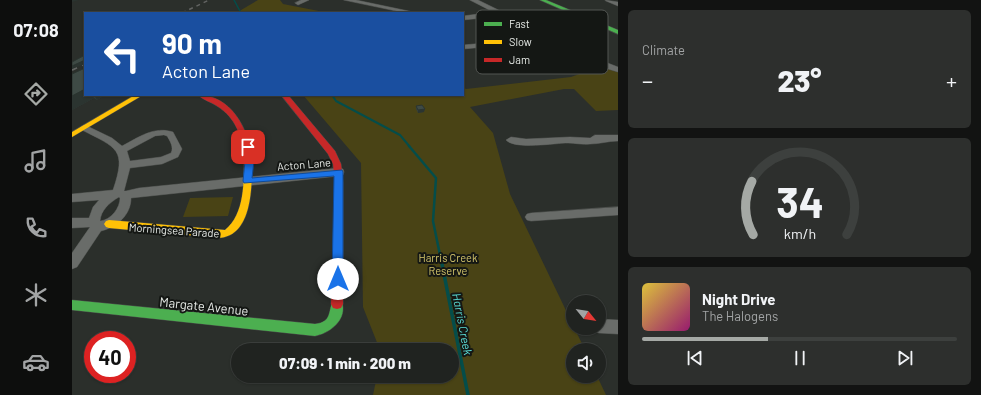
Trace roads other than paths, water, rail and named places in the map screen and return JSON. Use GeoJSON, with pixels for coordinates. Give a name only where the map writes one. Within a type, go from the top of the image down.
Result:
{"type":"FeatureCollection","features":[{"type":"Feature","properties":{"kind":"street"},"geometry":{"type":"LineString","coordinates":[[298,3],[306,0]]}},
{"type":"Feature","properties":{"kind":"street"},"geometry":{"type":"LineString","coordinates":[[347,0],[410,12]]}},
{"type":"Feature","properties":{"kind":"street"},"geometry":{"type":"LineString","coordinates":[[542,0],[566,10]]}},
{"type":"Feature","properties":{"kind":"street"},"geometry":{"type":"LineString","coordinates":[[608,0],[618,4]]}},
{"type":"Feature","properties":{"kind":"street"},"geometry":{"type":"LineString","coordinates":[[476,1],[495,10]]}},
{"type":"Feature","properties":{"kind":"street"},"geometry":{"type":"LineString","coordinates":[[400,10],[406,12]]}},
{"type":"Feature","properties":{"kind":"street"},"geometry":{"type":"LineString","coordinates":[[464,18],[476,17]]}},
{"type":"Feature","properties":{"kind":"street"},"geometry":{"type":"LineString","coordinates":[[608,28],[618,32]]}},
{"type":"Feature","properties":{"kind":"street"},"geometry":{"type":"LineString","coordinates":[[464,47],[476,46]]}},
{"type":"Feature","properties":{"kind":"street"},"geometry":{"type":"LineString","coordinates":[[72,130],[131,96]]}},
{"type":"Feature","properties":{"kind":"street"},"geometry":{"type":"LineString","coordinates":[[72,135],[138,96]]}},
{"type":"Feature","properties":{"kind":"street"},"geometry":{"type":"LineString","coordinates":[[72,198],[248,181],[249,154],[243,130],[234,116],[227,109],[214,100],[204,96]]}},
{"type":"Feature","properties":{"kind":"street"},"geometry":{"type":"LineString","coordinates":[[285,96],[332,153],[338,172]]}},
{"type":"Feature","properties":{"kind":"street"},"geometry":{"type":"LineString","coordinates":[[84,128],[112,141],[121,150],[125,157],[126,165],[118,194],[102,204],[100,224]]}},
{"type":"Feature","properties":{"kind":"street"},"geometry":{"type":"LineString","coordinates":[[121,150],[153,133],[160,132],[170,134],[177,146],[175,155],[167,159],[126,165]]}},
{"type":"Feature","properties":{"kind":"street"},"geometry":{"type":"LineString","coordinates":[[511,140],[530,143],[571,140],[594,142],[601,139],[618,138]]}},
{"type":"Feature","properties":{"kind":"street","name":"Acton Lane"},"geometry":{"type":"LineString","coordinates":[[248,181],[338,172]]}},
{"type":"Feature","properties":{"kind":"street","name":"Margate Avenue"},"geometry":{"type":"LineString","coordinates":[[72,305],[315,330],[322,329],[331,324],[336,315],[337,307],[338,172]]}},
{"type":"Feature","properties":{"kind":"street","name":"Morningsea Parade"},"geometry":{"type":"LineString","coordinates":[[100,224],[218,234],[228,233],[232,231],[238,222],[248,181]]}},
{"type":"Feature","properties":{"kind":"street"},"geometry":{"type":"LineString","coordinates":[[72,263],[100,224],[121,212],[126,198],[118,194]]}},
{"type":"Feature","properties":{"kind":"street"},"geometry":{"type":"LineString","coordinates":[[531,217],[618,211]]}},
{"type":"Feature","properties":{"kind":"street"},"geometry":{"type":"LineString","coordinates":[[72,223],[100,224]]}},
{"type":"Feature","properties":{"kind":"street"},"geometry":{"type":"LineString","coordinates":[[606,326],[618,327]]}},
{"type":"Feature","properties":{"kind":"waterway","name":"Harris Creek"},"geometry":{"type":"LineString","coordinates":[[234,0],[240,12]]}},
{"type":"Feature","properties":{"kind":"waterway","name":"Harris Creek"},"geometry":{"type":"LineString","coordinates":[[333,96],[336,101],[400,135],[410,147]]}},
{"type":"Feature","properties":{"kind":"waterway","name":"Harris Creek"},"geometry":{"type":"LineString","coordinates":[[409,146],[436,178],[433,221],[440,255]]}},
{"type":"Feature","properties":{"kind":"waterway","name":"Harris Creek"},"geometry":{"type":"LineString","coordinates":[[440,254],[468,395]]}},
{"type":"Feature","properties":{"kind":"railway"},"geometry":{"type":"LineString","coordinates":[[184,12],[209,0]]}},
{"type":"Feature","properties":{"kind":"railway"},"geometry":{"type":"LineString","coordinates":[[72,70],[84,64]]}},
{"type":"Feature","properties":{"kind":"park label","name":"Harris Creek Reserve"},"geometry":{"type":"Point","coordinates":[448,263]}}]}
